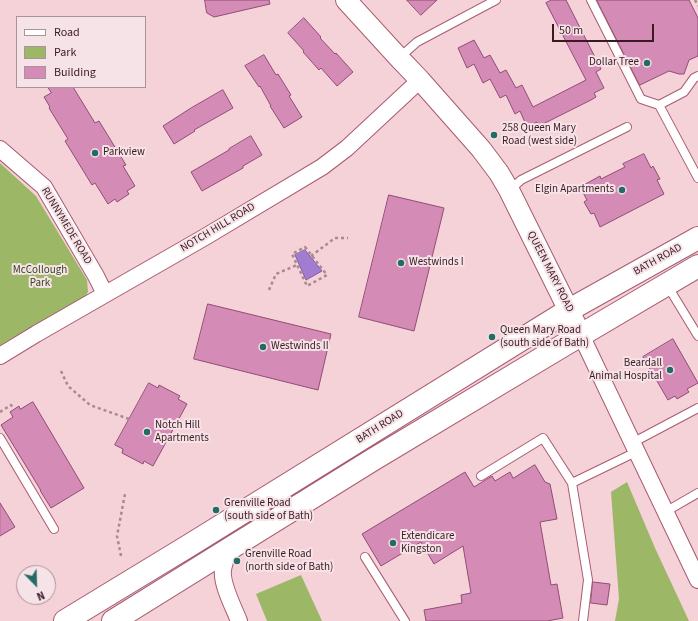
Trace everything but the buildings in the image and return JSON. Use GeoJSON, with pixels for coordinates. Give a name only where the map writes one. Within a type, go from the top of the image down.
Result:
{"type":"FeatureCollection","features":[{"type":"Feature","properties":{"kind":"main road","name":"BATH ROAD"},"geometry":{"type":"LineString","coordinates":[[65,621],[197,541],[569,310],[698,238]]}},
{"type":"Feature","properties":{"kind":"main road"},"geometry":{"type":"LineString","coordinates":[[113,621],[374,459],[698,266]]}},
{"type":"Feature","properties":{"kind":"street","name":"QUEEN MARY ROAD"},"geometry":{"type":"LineString","coordinates":[[346,0],[420,80],[481,149],[499,173],[569,310],[665,512],[696,572]]}},
{"type":"Feature","properties":{"kind":"street","name":"NOTCH HILL ROAD"},"geometry":{"type":"LineString","coordinates":[[0,356],[322,167],[346,148],[420,80]]}},
{"type":"Feature","properties":{"kind":"street","name":"RUNNYMEDE ROAD"},"geometry":{"type":"LineString","coordinates":[[0,149],[44,187],[105,294]]}},
{"type":"Feature","properties":{"kind":"street"},"geometry":{"type":"LineString","coordinates":[[229,549],[223,570],[223,578],[225,587],[239,621]]}},
{"type":"Feature","properties":{"kind":"street"},"geometry":{"type":"LineString","coordinates":[[183,578],[205,574],[218,581],[225,587]]}},
{"type":"Feature","properties":{"kind":"lane"},"geometry":{"type":"LineString","coordinates":[[399,58],[417,42],[496,0]]}},
{"type":"Feature","properties":{"kind":"lane"},"geometry":{"type":"LineString","coordinates":[[591,0],[641,99],[659,105],[698,178]]}},
{"type":"Feature","properties":{"kind":"lane"},"geometry":{"type":"LineString","coordinates":[[659,105],[684,92],[694,78],[698,76]]}},
{"type":"Feature","properties":{"kind":"lane"},"geometry":{"type":"LineString","coordinates":[[509,190],[525,178],[627,127]]}},
{"type":"Feature","properties":{"kind":"lane"},"geometry":{"type":"LineString","coordinates":[[666,284],[698,336]]}},
{"type":"Feature","properties":{"kind":"lane"},"geometry":{"type":"LineString","coordinates":[[572,483],[698,408]]}},
{"type":"Feature","properties":{"kind":"lane"},"geometry":{"type":"LineString","coordinates":[[0,438],[54,529]]}},
{"type":"Feature","properties":{"kind":"lane"},"geometry":{"type":"LineString","coordinates":[[481,476],[543,438],[572,483],[588,580],[583,621]]}},
{"type":"Feature","properties":{"kind":"lane"},"geometry":{"type":"LineString","coordinates":[[665,512],[698,493]]}},
{"type":"Feature","properties":{"kind":"lane"},"geometry":{"type":"LineString","coordinates":[[365,557],[405,621]]}},
{"type":"Feature","properties":{"kind":"path"},"geometry":{"type":"LineString","coordinates":[[695,0],[698,6]]}},
{"type":"Feature","properties":{"kind":"path"},"geometry":{"type":"LineString","coordinates":[[312,256],[335,238],[348,238]]}},
{"type":"Feature","properties":{"kind":"path"},"geometry":{"type":"LineString","coordinates":[[305,247],[327,275],[307,286],[297,265],[292,254],[305,247]]}},
{"type":"Feature","properties":{"kind":"path"},"geometry":{"type":"LineString","coordinates":[[269,290],[276,274],[297,265]]}},
{"type":"Feature","properties":{"kind":"path"},"geometry":{"type":"LineString","coordinates":[[61,370],[68,386],[90,405],[129,419]]}},
{"type":"Feature","properties":{"kind":"path"},"geometry":{"type":"LineString","coordinates":[[0,412],[11,405],[14,409]]}},
{"type":"Feature","properties":{"kind":"path"},"geometry":{"type":"LineString","coordinates":[[121,556],[118,536],[125,494]]}},
{"type":"Feature","properties":{"kind":"green space","name":"McCollough Park"},"geometry":{"type":"Polygon","coordinates":[[[0,163],[36,196],[87,280],[88,292],[85,297],[0,346],[0,163]]]}},
{"type":"Feature","properties":{"kind":"green space"},"geometry":{"type":"Polygon","coordinates":[[[627,482],[655,548],[689,621],[615,621],[619,599],[611,492],[627,482]]]}},
{"type":"Feature","properties":{"kind":"green space"},"geometry":{"type":"Polygon","coordinates":[[[301,575],[322,621],[267,621],[256,594],[301,575]]]}},
{"type":"Feature","properties":{"kind":"shaded area"},"geometry":{"type":"Polygon","coordinates":[[[305,250],[322,271],[306,280],[295,255],[305,250]]]}},
{"type":"Feature","properties":{"kind":"place","name":"Dollar Tree"},"geometry":{"type":"Point","coordinates":[647,63]}},
{"type":"Feature","properties":{"kind":"place","name":"258 Queen Mary Road (west side)"},"geometry":{"type":"Point","coordinates":[494,135]}},
{"type":"Feature","properties":{"kind":"place","name":"Parkview"},"geometry":{"type":"Point","coordinates":[95,153]}},
{"type":"Feature","properties":{"kind":"place","name":"Elgin Apartments"},"geometry":{"type":"Point","coordinates":[622,190]}},
{"type":"Feature","properties":{"kind":"place","name":"Westwinds I"},"geometry":{"type":"Point","coordinates":[401,263]}},
{"type":"Feature","properties":{"kind":"place","name":"Queen Mary Road (south side of Bath)"},"geometry":{"type":"Point","coordinates":[492,337]}},
{"type":"Feature","properties":{"kind":"place","name":"Westwinds II"},"geometry":{"type":"Point","coordinates":[263,347]}},
{"type":"Feature","properties":{"kind":"place","name":"Beardall Animal Hospital"},"geometry":{"type":"Point","coordinates":[670,370]}},
{"type":"Feature","properties":{"kind":"place","name":"Notch Hill Apartments"},"geometry":{"type":"Point","coordinates":[147,432]}},
{"type":"Feature","properties":{"kind":"place","name":"Grenville Road (south side of Bath)"},"geometry":{"type":"Point","coordinates":[216,510]}},
{"type":"Feature","properties":{"kind":"place","name":"Extendicare Kingston"},"geometry":{"type":"Point","coordinates":[393,543]}},
{"type":"Feature","properties":{"kind":"place","name":"Grenville Road (north side of Bath)"},"geometry":{"type":"Point","coordinates":[237,561]}}]}
